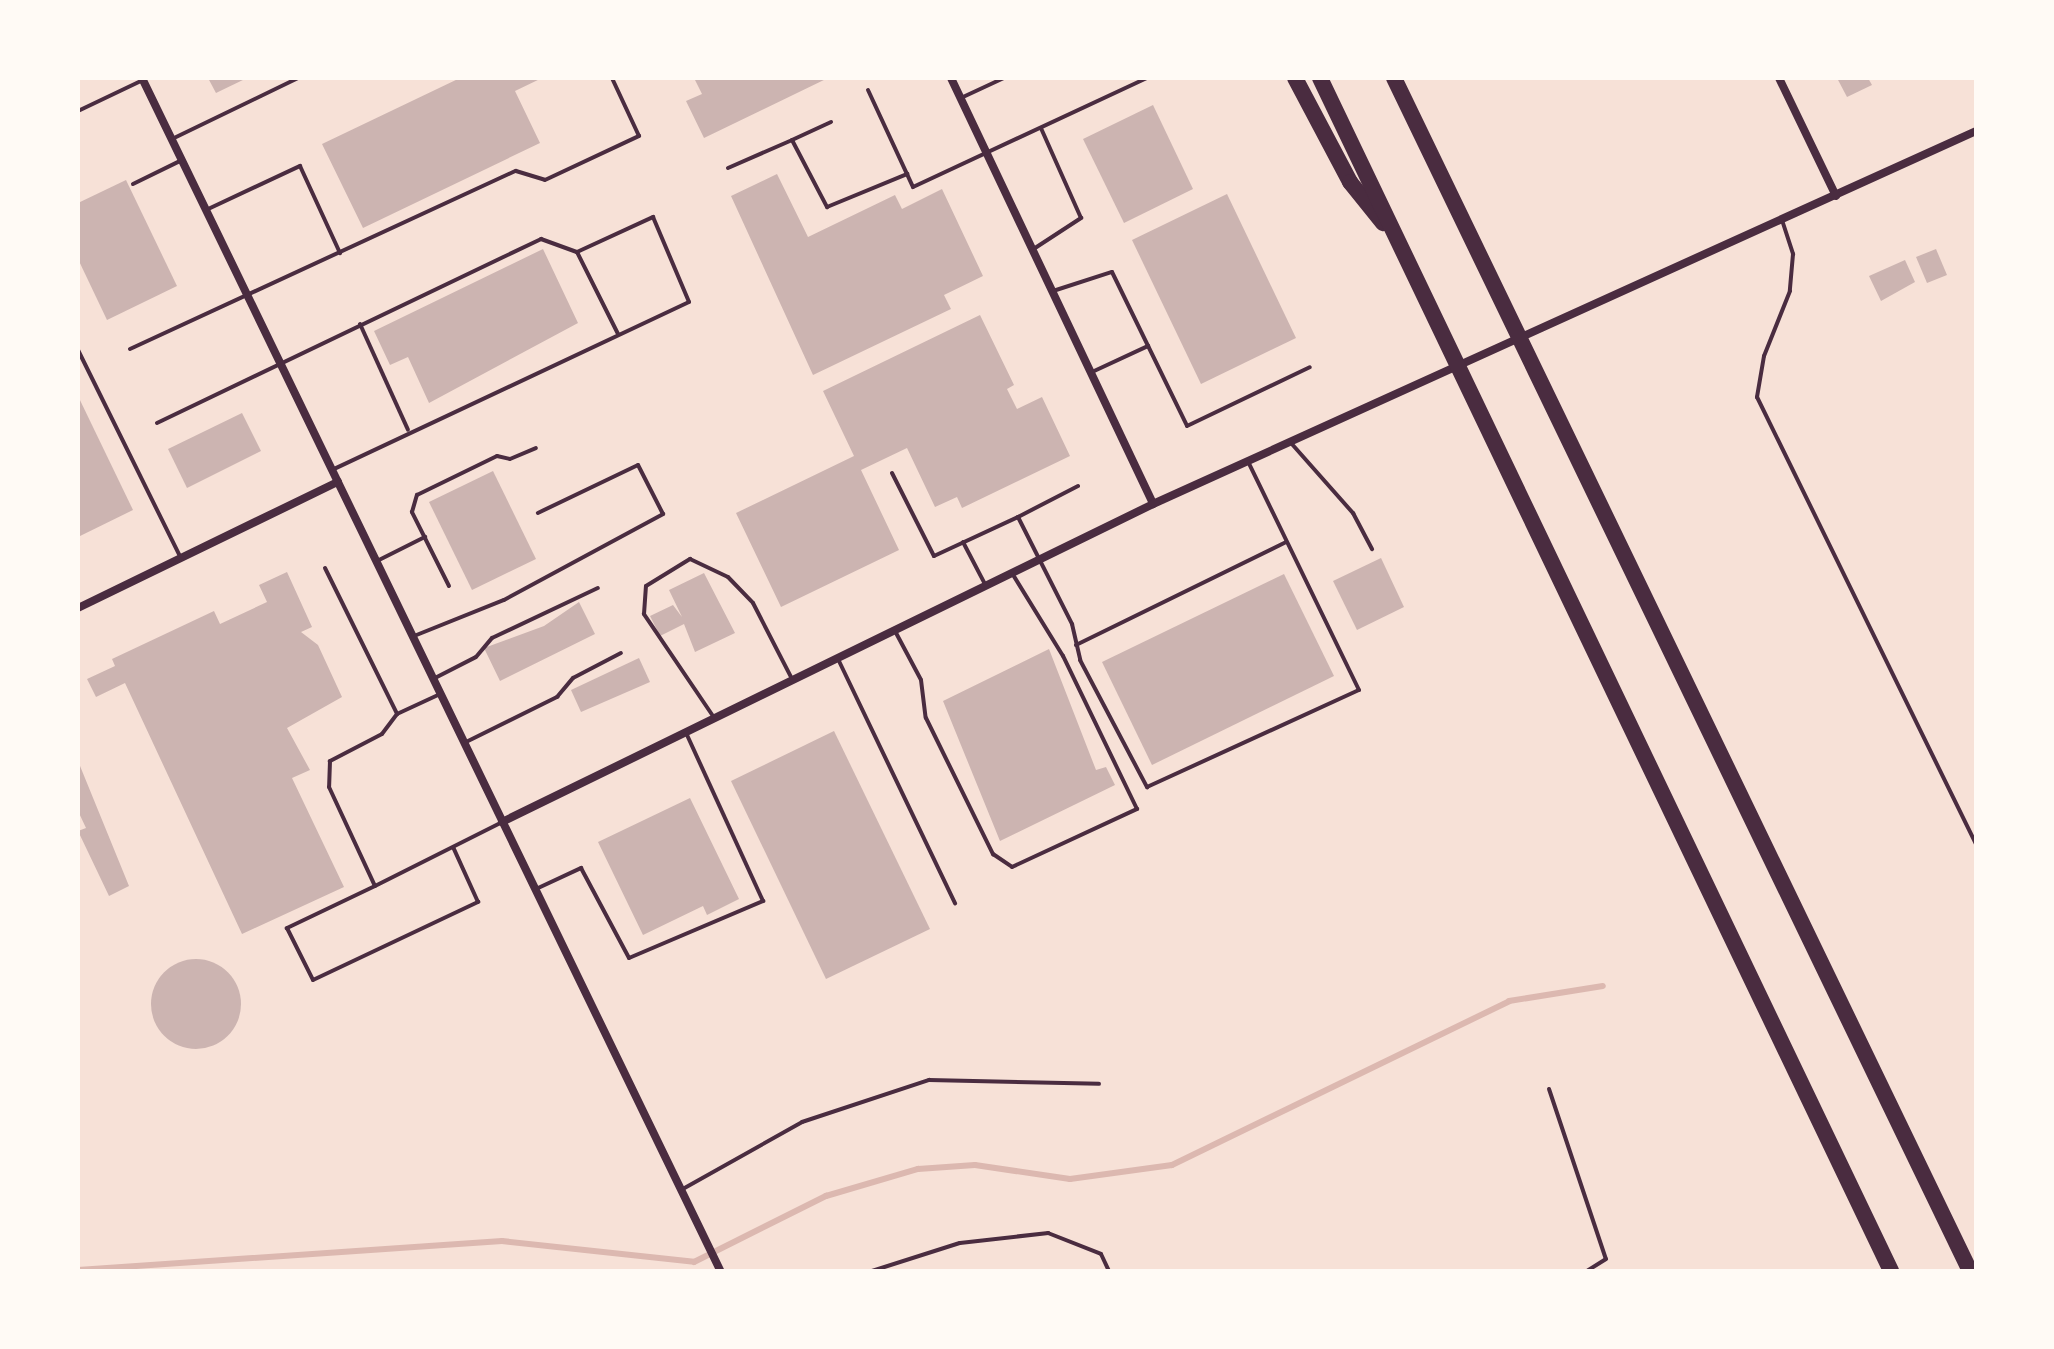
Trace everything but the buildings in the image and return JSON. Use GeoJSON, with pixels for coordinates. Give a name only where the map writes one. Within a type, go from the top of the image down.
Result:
{"type":"FeatureCollection","features":[{"type":"Feature","properties":{"kind":"highway"},"geometry":{"type":"LineString","coordinates":[[1295,78],[1350,182],[1401,246]]}},
{"type":"Feature","properties":{"kind":"highway"},"geometry":{"type":"LineString","coordinates":[[1320,78],[1891,1271]]}},
{"type":"Feature","properties":{"kind":"highway"},"geometry":{"type":"LineString","coordinates":[[1394,78],[1970,1271]]}},
{"type":"Feature","properties":{"kind":"street"},"geometry":{"type":"LineString","coordinates":[[951,78],[1153,504]]}},
{"type":"Feature","properties":{"kind":"street"},"geometry":{"type":"LineString","coordinates":[[1779,78],[1836,196]]}},
{"type":"Feature","properties":{"kind":"street"},"geometry":{"type":"LineString","coordinates":[[142,79],[720,1271]]}},
{"type":"Feature","properties":{"kind":"street"},"geometry":{"type":"LineString","coordinates":[[502,822],[1153,504],[1976,131]]}},
{"type":"Feature","properties":{"kind":"street"},"geometry":{"type":"LineString","coordinates":[[78,608],[338,482]]}},
{"type":"Feature","properties":{"kind":"lane"},"geometry":{"type":"LineString","coordinates":[[172,139],[298,78]]}},
{"type":"Feature","properties":{"kind":"lane"},"geometry":{"type":"LineString","coordinates":[[130,349],[516,171],[545,180],[639,136],[612,78]]}},
{"type":"Feature","properties":{"kind":"lane"},"geometry":{"type":"LineString","coordinates":[[961,98],[1004,78]]}},
{"type":"Feature","properties":{"kind":"lane"},"geometry":{"type":"LineString","coordinates":[[868,90],[913,187],[1147,78]]}},
{"type":"Feature","properties":{"kind":"lane"},"geometry":{"type":"LineString","coordinates":[[78,111],[142,79]]}},
{"type":"Feature","properties":{"kind":"lane"},"geometry":{"type":"LineString","coordinates":[[728,168],[831,122]]}},
{"type":"Feature","properties":{"kind":"lane"},"geometry":{"type":"LineString","coordinates":[[1032,250],[1081,218],[1041,128]]}},
{"type":"Feature","properties":{"kind":"lane"},"geometry":{"type":"LineString","coordinates":[[792,140],[827,207],[907,174]]}},
{"type":"Feature","properties":{"kind":"lane"},"geometry":{"type":"LineString","coordinates":[[133,184],[182,160]]}},
{"type":"Feature","properties":{"kind":"lane"},"geometry":{"type":"LineString","coordinates":[[206,210],[300,166],[340,253]]}},
{"type":"Feature","properties":{"kind":"lane"},"geometry":{"type":"LineString","coordinates":[[332,470],[408,430],[689,302],[653,217],[577,252]]}},
{"type":"Feature","properties":{"kind":"lane"},"geometry":{"type":"LineString","coordinates":[[1782,220],[1793,254],[1790,291],[1764,356],[1757,397],[1976,845]]}},
{"type":"Feature","properties":{"kind":"lane"},"geometry":{"type":"LineString","coordinates":[[157,423],[541,239],[577,252],[618,334]]}},
{"type":"Feature","properties":{"kind":"lane"},"geometry":{"type":"LineString","coordinates":[[1052,291],[1112,272],[1187,426],[1310,367]]}},
{"type":"Feature","properties":{"kind":"lane"},"geometry":{"type":"LineString","coordinates":[[360,324],[408,430]]}},
{"type":"Feature","properties":{"kind":"lane"},"geometry":{"type":"LineString","coordinates":[[1091,373],[1148,346]]}},
{"type":"Feature","properties":{"kind":"lane"},"geometry":{"type":"LineString","coordinates":[[78,350],[181,558]]}},
{"type":"Feature","properties":{"kind":"lane"},"geometry":{"type":"LineString","coordinates":[[1290,441],[1353,513],[1372,549]]}},
{"type":"Feature","properties":{"kind":"lane"},"geometry":{"type":"LineString","coordinates":[[449,586],[412,512],[417,495],[497,456],[510,459],[536,448]]}},
{"type":"Feature","properties":{"kind":"lane"},"geometry":{"type":"LineString","coordinates":[[1018,517],[1076,645],[1147,787],[1359,690],[1248,460]]}},
{"type":"Feature","properties":{"kind":"lane"},"geometry":{"type":"LineString","coordinates":[[412,637],[504,600],[663,514],[638,465],[538,513]]}},
{"type":"Feature","properties":{"kind":"lane"},"geometry":{"type":"LineString","coordinates":[[892,473],[934,556],[1078,486]]}},
{"type":"Feature","properties":{"kind":"lane"},"geometry":{"type":"LineString","coordinates":[[375,561],[425,537]]}},
{"type":"Feature","properties":{"kind":"lane"},"geometry":{"type":"LineString","coordinates":[[1076,645],[1287,541]]}},
{"type":"Feature","properties":{"kind":"lane"},"geometry":{"type":"LineString","coordinates":[[963,542],[986,587]]}},
{"type":"Feature","properties":{"kind":"lane"},"geometry":{"type":"LineString","coordinates":[[715,719],[644,614],[646,586],[690,559],[728,577],[753,603],[793,681]]}},
{"type":"Feature","properties":{"kind":"lane"},"geometry":{"type":"LineString","coordinates":[[325,568],[397,714]]}},
{"type":"Feature","properties":{"kind":"lane"},"geometry":{"type":"LineString","coordinates":[[895,631],[921,680],[926,718],[993,854],[1012,867],[1137,809],[1063,656],[1012,573]]}},
{"type":"Feature","properties":{"kind":"lane"},"geometry":{"type":"LineString","coordinates":[[432,679],[476,657],[492,638],[598,588]]}},
{"type":"Feature","properties":{"kind":"lane"},"geometry":{"type":"LineString","coordinates":[[464,743],[557,697],[573,678],[621,653]]}},
{"type":"Feature","properties":{"kind":"lane"},"geometry":{"type":"LineString","coordinates":[[838,659],[955,903]]}},
{"type":"Feature","properties":{"kind":"lane"},"geometry":{"type":"LineString","coordinates":[[375,886],[329,787],[330,761],[382,734],[397,714],[440,694]]}},
{"type":"Feature","properties":{"kind":"lane"},"geometry":{"type":"LineString","coordinates":[[535,889],[581,868],[629,958],[763,901],[686,733]]}},
{"type":"Feature","properties":{"kind":"lane"},"geometry":{"type":"LineString","coordinates":[[453,847],[478,902],[313,980],[287,928],[502,822]]}},
{"type":"Feature","properties":{"kind":"lane"},"geometry":{"type":"LineString","coordinates":[[681,1190],[802,1122],[929,1080],[1099,1084]]}},
{"type":"Feature","properties":{"kind":"lane"},"geometry":{"type":"LineString","coordinates":[[1549,1089],[1606,1259],[1587,1271]]}},
{"type":"Feature","properties":{"kind":"lane"},"geometry":{"type":"LineString","coordinates":[[872,1271],[960,1243],[1048,1233],[1101,1254],[1109,1271]]}},
{"type":"Feature","properties":{"kind":"waterway"},"geometry":{"type":"LineString","coordinates":[[78,1270],[502,1241],[694,1262],[826,1196],[918,1169],[975,1165],[1070,1179],[1172,1165],[1509,1001],[1603,986]]}}]}
